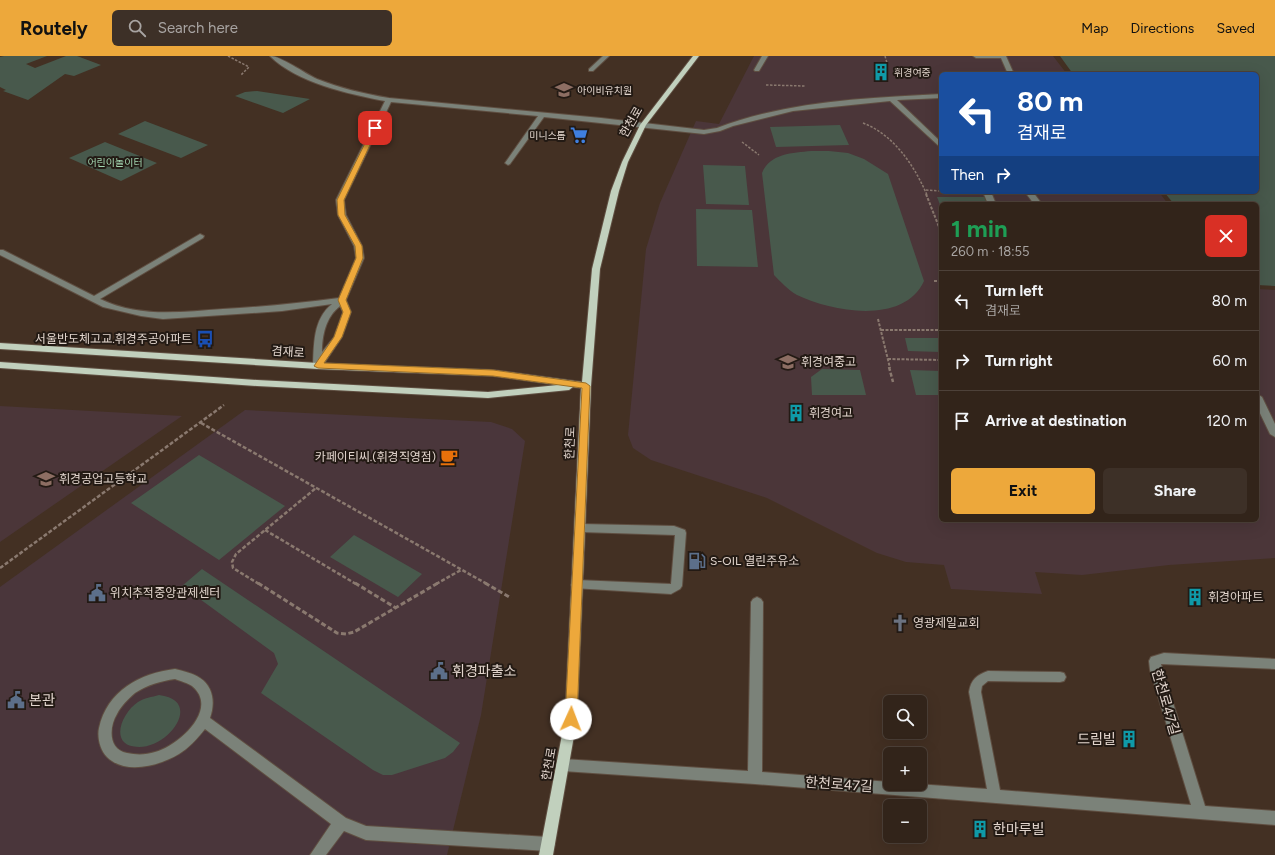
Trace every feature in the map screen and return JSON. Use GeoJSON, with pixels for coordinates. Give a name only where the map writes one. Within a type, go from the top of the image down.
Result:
{"type":"FeatureCollection","features":[{"type":"Feature","properties":{"kind":"main road","name":"한천로"},"geometry":{"type":"LineString","coordinates":[[547,849],[571,719],[581,528],[586,386],[596,269],[615,191],[625,162],[643,125],[696,56]]}},
{"type":"Feature","properties":{"kind":"main road","name":"겸재로"},"geometry":{"type":"LineString","coordinates":[[0,346],[318,366],[493,373],[586,386]]}},
{"type":"Feature","properties":{"kind":"main road"},"geometry":{"type":"LineString","coordinates":[[0,365],[257,383],[488,395],[586,386]]}},
{"type":"Feature","properties":{"kind":"street"},"geometry":{"type":"LineString","coordinates":[[273,56],[300,73],[335,88],[361,95],[389,100],[542,114],[694,132],[712,132],[793,110],[891,98],[939,96]]}},
{"type":"Feature","properties":{"kind":"street"},"geometry":{"type":"LineString","coordinates":[[591,70],[606,56]]}},
{"type":"Feature","properties":{"kind":"street"},"geometry":{"type":"LineString","coordinates":[[757,70],[765,56]]}},
{"type":"Feature","properties":{"kind":"street"},"geometry":{"type":"LineString","coordinates":[[976,56],[1002,56],[1010,72]]}},
{"type":"Feature","properties":{"kind":"street"},"geometry":{"type":"LineString","coordinates":[[891,98],[939,144]]}},
{"type":"Feature","properties":{"kind":"street"},"geometry":{"type":"LineString","coordinates":[[318,366],[318,337],[328,311],[342,300],[360,258],[358,246],[342,215],[340,200],[389,100]]}},
{"type":"Feature","properties":{"kind":"street"},"geometry":{"type":"LineString","coordinates":[[508,163],[542,114]]}},
{"type":"Feature","properties":{"kind":"street"},"geometry":{"type":"LineString","coordinates":[[94,299],[200,236]]}},
{"type":"Feature","properties":{"kind":"street"},"geometry":{"type":"LineString","coordinates":[[0,252],[119,310],[163,316],[282,308],[342,300]]}},
{"type":"Feature","properties":{"kind":"street"},"geometry":{"type":"LineString","coordinates":[[318,366],[338,337],[347,312],[342,300]]}},
{"type":"Feature","properties":{"kind":"street"},"geometry":{"type":"LineString","coordinates":[[1259,401],[1275,434]]}},
{"type":"Feature","properties":{"kind":"street"},"geometry":{"type":"LineString","coordinates":[[577,585],[672,589],[676,586],[680,533],[674,530],[581,528]]}},
{"type":"Feature","properties":{"kind":"street"},"geometry":{"type":"LineString","coordinates":[[755,778],[757,602]]}},
{"type":"Feature","properties":{"kind":"street","name":"한천로47길"},"geometry":{"type":"LineString","coordinates":[[1200,813],[1156,670],[1155,661],[1164,658],[1275,664]]}},
{"type":"Feature","properties":{"kind":"street"},"geometry":{"type":"LineString","coordinates":[[175,674],[189,677],[200,684],[206,694],[207,707],[204,720],[194,735],[181,747],[165,756],[147,762],[130,761],[116,756],[107,746],[104,733],[107,718],[115,704],[129,691],[144,681],[160,676],[175,674]]}},
{"type":"Feature","properties":{"kind":"street"},"geometry":{"type":"LineString","coordinates":[[995,797],[975,692],[976,684],[979,679],[988,676],[1060,677]]}},
{"type":"Feature","properties":{"kind":"street"},"geometry":{"type":"LineString","coordinates":[[204,720],[341,823],[366,833],[547,849]]}},
{"type":"Feature","properties":{"kind":"street","name":"한천로47길"},"geometry":{"type":"LineString","coordinates":[[563,765],[755,778],[1275,818]]}},
{"type":"Feature","properties":{"kind":"street"},"geometry":{"type":"LineString","coordinates":[[317,855],[341,823]]}},
{"type":"Feature","properties":{"kind":"path"},"geometry":{"type":"LineString","coordinates":[[228,56],[249,67],[241,75]]}},
{"type":"Feature","properties":{"kind":"path"},"geometry":{"type":"LineString","coordinates":[[885,56],[887,63]]}},
{"type":"Feature","properties":{"kind":"path"},"geometry":{"type":"LineString","coordinates":[[861,123],[882,131],[915,168],[926,190],[939,226]]}},
{"type":"Feature","properties":{"kind":"path"},"geometry":{"type":"LineString","coordinates":[[736,138],[759,155]]}},
{"type":"Feature","properties":{"kind":"path"},"geometry":{"type":"LineString","coordinates":[[926,190],[939,190]]}},
{"type":"Feature","properties":{"kind":"path"},"geometry":{"type":"LineString","coordinates":[[934,281],[939,280]]}},
{"type":"Feature","properties":{"kind":"path"},"geometry":{"type":"LineString","coordinates":[[878,319],[893,382]]}},
{"type":"Feature","properties":{"kind":"path"},"geometry":{"type":"LineString","coordinates":[[881,330],[939,330]]}},
{"type":"Feature","properties":{"kind":"path"},"geometry":{"type":"LineString","coordinates":[[888,359],[939,360]]}},
{"type":"Feature","properties":{"kind":"path"},"geometry":{"type":"LineString","coordinates":[[0,568],[224,405]]}},
{"type":"Feature","properties":{"kind":"path"},"geometry":{"type":"LineString","coordinates":[[201,423],[511,598]]}},
{"type":"Feature","properties":{"kind":"path"},"geometry":{"type":"LineString","coordinates":[[316,488],[236,554],[232,562],[233,568],[337,633],[346,634],[354,632],[461,570]]}},
{"type":"Feature","properties":{"kind":"path"},"geometry":{"type":"LineString","coordinates":[[265,530],[396,608]]}},
{"type":"Feature","properties":{"kind":"shaded area","name":"휘경여중고"},"geometry":{"type":"Polygon","coordinates":[[[754,56],[1053,56],[1065,72],[939,72],[939,194],[1160,194],[1166,202],[939,202],[939,522],[1259,522],[1259,289],[1275,290],[1275,558],[1169,565],[1082,575],[1035,572],[1042,594],[951,589],[944,565],[906,562],[877,553],[767,498],[651,460],[633,448],[628,435],[646,249],[660,203],[696,121],[719,124],[754,56]]]}},
{"type":"Feature","properties":{"kind":"shaded area","name":"휘경공업고등학교"},"geometry":{"type":"Polygon","coordinates":[[[0,406],[182,416],[0,542],[0,406]]]}},
{"type":"Feature","properties":{"kind":"shaded area"},"geometry":{"type":"Polygon","coordinates":[[[245,410],[491,422],[512,429],[525,441],[481,715],[447,855],[0,855],[0,587],[245,410]]]}},
{"type":"Feature","properties":{"kind":"green space"},"geometry":{"type":"Polygon","coordinates":[[[47,56],[26,64],[35,68],[66,56],[77,56],[101,65],[74,76],[65,74],[28,100],[3,91],[6,90],[0,87],[0,57],[47,56]]]}},
{"type":"Feature","properties":{"kind":"green space"},"geometry":{"type":"Polygon","coordinates":[[[1060,56],[1275,56],[1275,286],[1259,285],[1259,202],[1172,202],[1166,194],[1259,194],[1259,72],[1072,72],[1060,56]]]}},
{"type":"Feature","properties":{"kind":"green space"},"geometry":{"type":"Polygon","coordinates":[[[257,91],[310,99],[283,113],[235,96],[245,92],[257,91]]]}},
{"type":"Feature","properties":{"kind":"green space"},"geometry":{"type":"Polygon","coordinates":[[[145,121],[208,145],[181,158],[118,134],[145,121]]]}},
{"type":"Feature","properties":{"kind":"green space"},"geometry":{"type":"Polygon","coordinates":[[[840,125],[849,145],[776,147],[770,127],[840,125]]]}},
{"type":"Feature","properties":{"kind":"green space","name":"어린이놀이터"},"geometry":{"type":"Polygon","coordinates":[[[105,142],[157,163],[121,181],[69,158],[105,142]]]}},
{"type":"Feature","properties":{"kind":"green space"},"geometry":{"type":"Polygon","coordinates":[[[811,151],[848,153],[864,159],[888,174],[924,281],[914,295],[901,304],[884,309],[866,311],[847,310],[829,306],[797,295],[774,275],[762,173],[770,161],[776,158],[783,155],[811,151]]]}},
{"type":"Feature","properties":{"kind":"green space"},"geometry":{"type":"Polygon","coordinates":[[[703,165],[745,166],[749,205],[706,204],[703,165]]]}},
{"type":"Feature","properties":{"kind":"green space"},"geometry":{"type":"Polygon","coordinates":[[[937,197],[985,197],[987,202],[939,202],[937,197]]]}},
{"type":"Feature","properties":{"kind":"green space"},"geometry":{"type":"Polygon","coordinates":[[[696,209],[752,210],[758,267],[697,266],[696,209]]]}},
{"type":"Feature","properties":{"kind":"green space"},"geometry":{"type":"Polygon","coordinates":[[[905,338],[939,338],[939,352],[908,351],[905,338]]]}},
{"type":"Feature","properties":{"kind":"green space"},"geometry":{"type":"Polygon","coordinates":[[[822,369],[860,370],[866,395],[812,395],[811,377],[822,369]]]}},
{"type":"Feature","properties":{"kind":"green space"},"geometry":{"type":"Polygon","coordinates":[[[910,370],[939,371],[939,395],[916,395],[910,370]]]}},
{"type":"Feature","properties":{"kind":"green space"},"geometry":{"type":"Polygon","coordinates":[[[199,455],[285,506],[219,560],[131,503],[199,455]]]}},
{"type":"Feature","properties":{"kind":"green space"},"geometry":{"type":"Polygon","coordinates":[[[354,535],[422,574],[398,597],[330,557],[354,535]]]}},
{"type":"Feature","properties":{"kind":"green space"},"geometry":{"type":"Polygon","coordinates":[[[202,569],[460,743],[453,752],[445,758],[392,775],[383,775],[373,770],[261,693],[278,664],[274,653],[182,586],[202,569]]]}},
{"type":"Feature","properties":{"kind":"green space"},"geometry":{"type":"Polygon","coordinates":[[[159,695],[172,699],[179,705],[180,714],[177,723],[171,732],[161,740],[151,745],[139,747],[129,746],[123,742],[120,729],[132,707],[140,701],[159,695]]]}},
{"type":"Feature","properties":{"kind":"place","name":"휘경여중"},"geometry":{"type":"Point","coordinates":[881,72]}},
{"type":"Feature","properties":{"kind":"place","name":"아이비유치원"},"geometry":{"type":"Point","coordinates":[564,90]}},
{"type":"Feature","properties":{"kind":"place","name":"미니스톱"},"geometry":{"type":"Point","coordinates":[579,135]}},
{"type":"Feature","properties":{"kind":"place","name":"서울반도체고교.휘경주공아파트"},"geometry":{"type":"Point","coordinates":[205,339]}},
{"type":"Feature","properties":{"kind":"place","name":"휘경여중고"},"geometry":{"type":"Point","coordinates":[788,362]}},
{"type":"Feature","properties":{"kind":"place","name":"휘경여고"},"geometry":{"type":"Point","coordinates":[796,413]}},
{"type":"Feature","properties":{"kind":"place","name":"카페이티씨.(휘경직영점)"},"geometry":{"type":"Point","coordinates":[449,457]}},
{"type":"Feature","properties":{"kind":"place","name":"휘경공업고등학교"},"geometry":{"type":"Point","coordinates":[46,479]}},
{"type":"Feature","properties":{"kind":"place","name":"S-OIL 열린주유소"},"geometry":{"type":"Point","coordinates":[697,561]}},
{"type":"Feature","properties":{"kind":"place","name":"위치추적중앙관제센터"},"geometry":{"type":"Point","coordinates":[97,593]}},
{"type":"Feature","properties":{"kind":"place","name":"휘경아파트"},"geometry":{"type":"Point","coordinates":[1195,597]}},
{"type":"Feature","properties":{"kind":"place","name":"영광제일교회"},"geometry":{"type":"Point","coordinates":[900,623]}},
{"type":"Feature","properties":{"kind":"place","name":"휘경파출소"},"geometry":{"type":"Point","coordinates":[439,671]}},
{"type":"Feature","properties":{"kind":"place","name":"본관"},"geometry":{"type":"Point","coordinates":[16,700]}},
{"type":"Feature","properties":{"kind":"place","name":"드림빌"},"geometry":{"type":"Point","coordinates":[1129,739]}},
{"type":"Feature","properties":{"kind":"place","name":"한마루빌"},"geometry":{"type":"Point","coordinates":[980,829]}},
{"type":"Feature","properties":{"kind":"route"},"geometry":{"type":"LineString","coordinates":[[375,128],[340,200],[342,215],[358,246],[360,258],[342,300],[347,312],[338,337],[318,366],[493,373],[586,386],[581,528],[571,719]]}}]}
